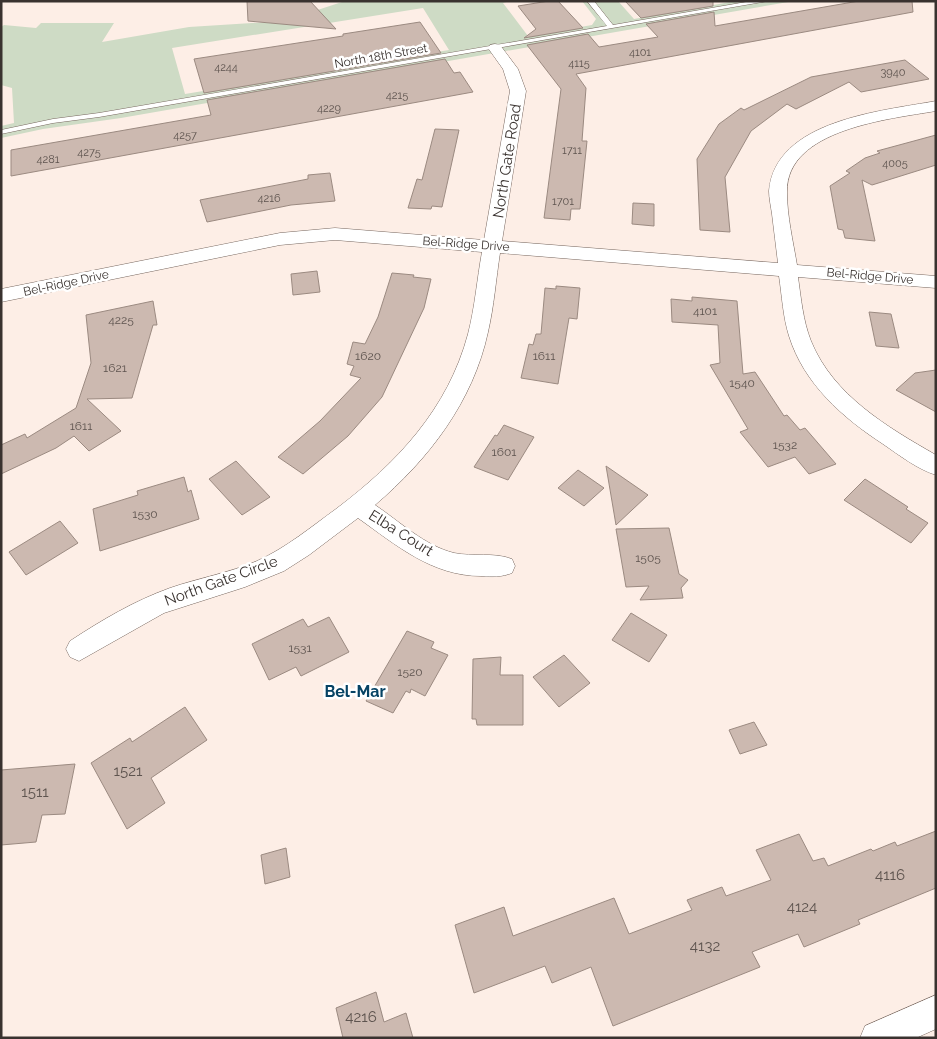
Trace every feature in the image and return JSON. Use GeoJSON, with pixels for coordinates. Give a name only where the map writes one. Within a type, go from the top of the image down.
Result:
{"type":"FeatureCollection","features":[{"type":"Feature","properties":{"kind":"street","name":"North Gate Road"},"geometry":{"type":"LineString","coordinates":[[358,506],[402,467],[429,437],[454,400],[470,364],[476,341],[518,91],[510,69],[495,48]]}},
{"type":"Feature","properties":{"kind":"street"},"geometry":{"type":"LineString","coordinates":[[936,106],[850,124],[827,131],[808,142],[794,155],[782,172],[778,192],[796,326],[801,342],[815,369],[836,395],[858,415],[890,440],[936,466]]}},
{"type":"Feature","properties":{"kind":"street","name":"Bel-Ridge Drive"},"geometry":{"type":"LineString","coordinates":[[1,296],[270,240],[309,234],[335,234],[492,246],[936,282]]}},
{"type":"Feature","properties":{"kind":"street","name":"Elba Court"},"geometry":{"type":"LineString","coordinates":[[358,506],[419,548],[449,562],[476,566],[503,566]]}},
{"type":"Feature","properties":{"kind":"street","name":"North Gate Circle"},"geometry":{"type":"LineString","coordinates":[[79,649],[135,614],[183,595],[226,583],[266,568],[296,552],[358,506]]}},
{"type":"Feature","properties":{"kind":"street"},"geometry":{"type":"LineString","coordinates":[[877,1038],[936,1012]]}},
{"type":"Feature","properties":{"kind":"lane"},"geometry":{"type":"LineString","coordinates":[[590,1],[611,27]]}},
{"type":"Feature","properties":{"kind":"lane","name":"North 18th Street"},"geometry":{"type":"LineString","coordinates":[[1,132],[53,121],[99,115],[765,1]]}},
{"type":"Feature","properties":{"kind":"green space"},"geometry":{"type":"Polygon","coordinates":[[[345,1],[510,1],[503,3],[528,36],[592,25],[596,19],[582,1],[618,1],[634,19],[736,1],[794,1],[121,118],[43,129],[1,138],[1,126],[14,123],[12,88],[1,85],[1,27],[4,25],[36,28],[41,23],[114,23],[102,42],[189,27],[284,21],[345,1]],[[423,8],[172,48],[185,94],[449,50],[423,8]]]}},
{"type":"Feature","properties":{"kind":"building"},"geometry":{"type":"Polygon","coordinates":[[[247,1],[310,1],[336,29],[248,21],[247,1]]]}},
{"type":"Feature","properties":{"kind":"building"},"geometry":{"type":"Polygon","coordinates":[[[558,1],[583,28],[524,38],[536,29],[518,6],[558,1]]]}},
{"type":"Feature","properties":{"kind":"building"},"geometry":{"type":"Polygon","coordinates":[[[625,1],[713,1],[713,6],[641,18],[625,1]]]}},
{"type":"Feature","properties":{"kind":"building"},"geometry":{"type":"Polygon","coordinates":[[[859,1],[912,1],[913,12],[576,74],[586,88],[582,141],[587,141],[580,209],[571,209],[570,220],[544,218],[561,89],[527,45],[588,34],[599,47],[658,37],[646,24],[714,12],[715,26],[859,1]]]}},
{"type":"Feature","properties":{"kind":"building"},"geometry":{"type":"Polygon","coordinates":[[[420,22],[441,53],[204,93],[194,59],[343,36],[343,34],[420,22]]]}},
{"type":"Feature","properties":{"kind":"building"},"geometry":{"type":"Polygon","coordinates":[[[445,59],[454,73],[460,72],[473,92],[11,176],[11,150],[211,115],[207,100],[445,59]]]}},
{"type":"Feature","properties":{"kind":"building"},"geometry":{"type":"Polygon","coordinates":[[[905,60],[929,79],[861,92],[849,82],[796,109],[787,104],[751,131],[725,177],[730,232],[700,230],[697,159],[719,124],[741,108],[744,110],[811,77],[905,60]]]}},
{"type":"Feature","properties":{"kind":"building"},"geometry":{"type":"Polygon","coordinates":[[[435,129],[459,130],[442,207],[432,206],[431,209],[408,208],[417,179],[422,180],[435,129]]]}},
{"type":"Feature","properties":{"kind":"building"},"geometry":{"type":"Polygon","coordinates":[[[936,135],[936,165],[872,185],[862,180],[875,241],[845,238],[843,230],[838,229],[830,186],[850,173],[846,171],[865,158],[880,153],[877,151],[936,135]]]}},
{"type":"Feature","properties":{"kind":"building"},"geometry":{"type":"Polygon","coordinates":[[[330,173],[335,201],[291,205],[207,222],[200,200],[308,179],[308,175],[330,173]]]}},
{"type":"Feature","properties":{"kind":"building"},"geometry":{"type":"Polygon","coordinates":[[[633,203],[654,204],[654,226],[632,224],[633,203]]]}},
{"type":"Feature","properties":{"kind":"building"},"geometry":{"type":"Polygon","coordinates":[[[317,271],[320,292],[293,295],[291,274],[317,271]]]}},
{"type":"Feature","properties":{"kind":"building"},"geometry":{"type":"Polygon","coordinates":[[[392,273],[431,279],[424,308],[382,397],[348,436],[303,474],[278,457],[320,421],[361,378],[350,375],[354,366],[347,364],[353,342],[365,344],[378,317],[392,273]]]}},
{"type":"Feature","properties":{"kind":"building"},"geometry":{"type":"Polygon","coordinates":[[[556,286],[580,288],[577,319],[569,318],[558,384],[521,378],[529,344],[533,345],[536,334],[541,334],[545,288],[556,289],[556,286]]]}},
{"type":"Feature","properties":{"kind":"building"},"geometry":{"type":"Polygon","coordinates":[[[692,297],[737,301],[743,374],[755,372],[784,416],[787,415],[800,430],[805,428],[836,464],[809,474],[795,457],[768,467],[740,432],[748,429],[710,365],[720,363],[718,325],[672,322],[671,299],[692,301],[692,297]]]}},
{"type":"Feature","properties":{"kind":"building"},"geometry":{"type":"Polygon","coordinates":[[[153,301],[157,325],[153,325],[132,398],[87,399],[121,431],[89,451],[74,436],[56,448],[1,474],[1,445],[25,434],[27,438],[76,408],[91,363],[86,315],[153,301]]]}},
{"type":"Feature","properties":{"kind":"building"},"geometry":{"type":"Polygon","coordinates":[[[869,312],[891,314],[899,348],[876,346],[869,312]]]}},
{"type":"Feature","properties":{"kind":"building"},"geometry":{"type":"Polygon","coordinates":[[[936,370],[936,412],[896,390],[915,373],[936,370]]]}},
{"type":"Feature","properties":{"kind":"building"},"geometry":{"type":"Polygon","coordinates":[[[504,425],[534,437],[508,480],[474,467],[495,435],[497,436],[504,425]]]}},
{"type":"Feature","properties":{"kind":"building"},"geometry":{"type":"Polygon","coordinates":[[[236,461],[270,497],[242,515],[209,479],[236,461]]]}},
{"type":"Feature","properties":{"kind":"building"},"geometry":{"type":"Polygon","coordinates":[[[606,466],[648,495],[616,525],[606,466]]]}},
{"type":"Feature","properties":{"kind":"building"},"geometry":{"type":"Polygon","coordinates":[[[578,470],[604,488],[584,506],[558,488],[578,470]]]}},
{"type":"Feature","properties":{"kind":"building"},"geometry":{"type":"Polygon","coordinates":[[[184,477],[188,492],[191,490],[199,519],[100,551],[93,509],[138,495],[137,491],[184,477]]]}},
{"type":"Feature","properties":{"kind":"building"},"geometry":{"type":"Polygon","coordinates":[[[865,479],[908,507],[906,509],[928,523],[911,543],[844,500],[865,479]]]}},
{"type":"Feature","properties":{"kind":"building"},"geometry":{"type":"Polygon","coordinates":[[[60,521],[78,543],[26,575],[9,552],[60,521]]]}},
{"type":"Feature","properties":{"kind":"building"},"geometry":{"type":"Polygon","coordinates":[[[669,528],[679,574],[688,580],[681,588],[683,598],[640,600],[649,586],[626,587],[616,529],[669,528]]]}},
{"type":"Feature","properties":{"kind":"building"},"geometry":{"type":"Polygon","coordinates":[[[631,613],[667,635],[649,662],[612,640],[631,613]]]}},
{"type":"Feature","properties":{"kind":"building"},"geometry":{"type":"Polygon","coordinates":[[[329,617],[349,652],[301,676],[296,667],[269,680],[252,644],[303,619],[308,627],[329,617]]]}},
{"type":"Feature","properties":{"kind":"building"},"geometry":{"type":"Polygon","coordinates":[[[407,631],[434,642],[431,648],[448,655],[425,696],[411,689],[410,693],[406,691],[393,713],[366,701],[407,631]]]}},
{"type":"Feature","properties":{"kind":"building"},"geometry":{"type":"Polygon","coordinates":[[[564,655],[590,683],[559,707],[533,677],[564,655]]]}},
{"type":"Feature","properties":{"kind":"building"},"geometry":{"type":"Polygon","coordinates":[[[501,657],[500,675],[523,675],[523,725],[477,725],[476,719],[472,719],[473,659],[501,657]]]}},
{"type":"Feature","properties":{"kind":"building"},"geometry":{"type":"Polygon","coordinates":[[[185,707],[207,740],[151,778],[165,803],[127,829],[91,763],[130,738],[132,742],[185,707]]]}},
{"type":"Feature","properties":{"kind":"building"},"geometry":{"type":"Polygon","coordinates":[[[754,722],[767,745],[740,754],[729,730],[754,722]]]}},
{"type":"Feature","properties":{"kind":"building"},"geometry":{"type":"Polygon","coordinates":[[[75,764],[65,814],[42,815],[36,842],[1,845],[1,770],[75,764]]]}},
{"type":"Feature","properties":{"kind":"building"},"geometry":{"type":"Polygon","coordinates":[[[936,831],[936,888],[858,920],[860,924],[804,947],[798,934],[752,952],[760,967],[613,1026],[591,967],[552,983],[545,966],[474,993],[455,925],[504,907],[513,936],[614,898],[629,934],[692,910],[687,900],[722,887],[726,896],[771,880],[756,850],[799,834],[813,861],[824,858],[828,866],[871,849],[873,851],[895,842],[897,846],[936,831]]]}},
{"type":"Feature","properties":{"kind":"building"},"geometry":{"type":"Polygon","coordinates":[[[286,848],[290,877],[265,884],[261,855],[286,848]]]}},
{"type":"Feature","properties":{"kind":"building"},"geometry":{"type":"Polygon","coordinates":[[[376,992],[384,1022],[406,1013],[413,1038],[343,1038],[336,1008],[376,992]]]}},
{"type":"Feature","properties":{"kind":"district","name":"Bel-Mar"},"geometry":{"type":"Point","coordinates":[355,691]}}]}
